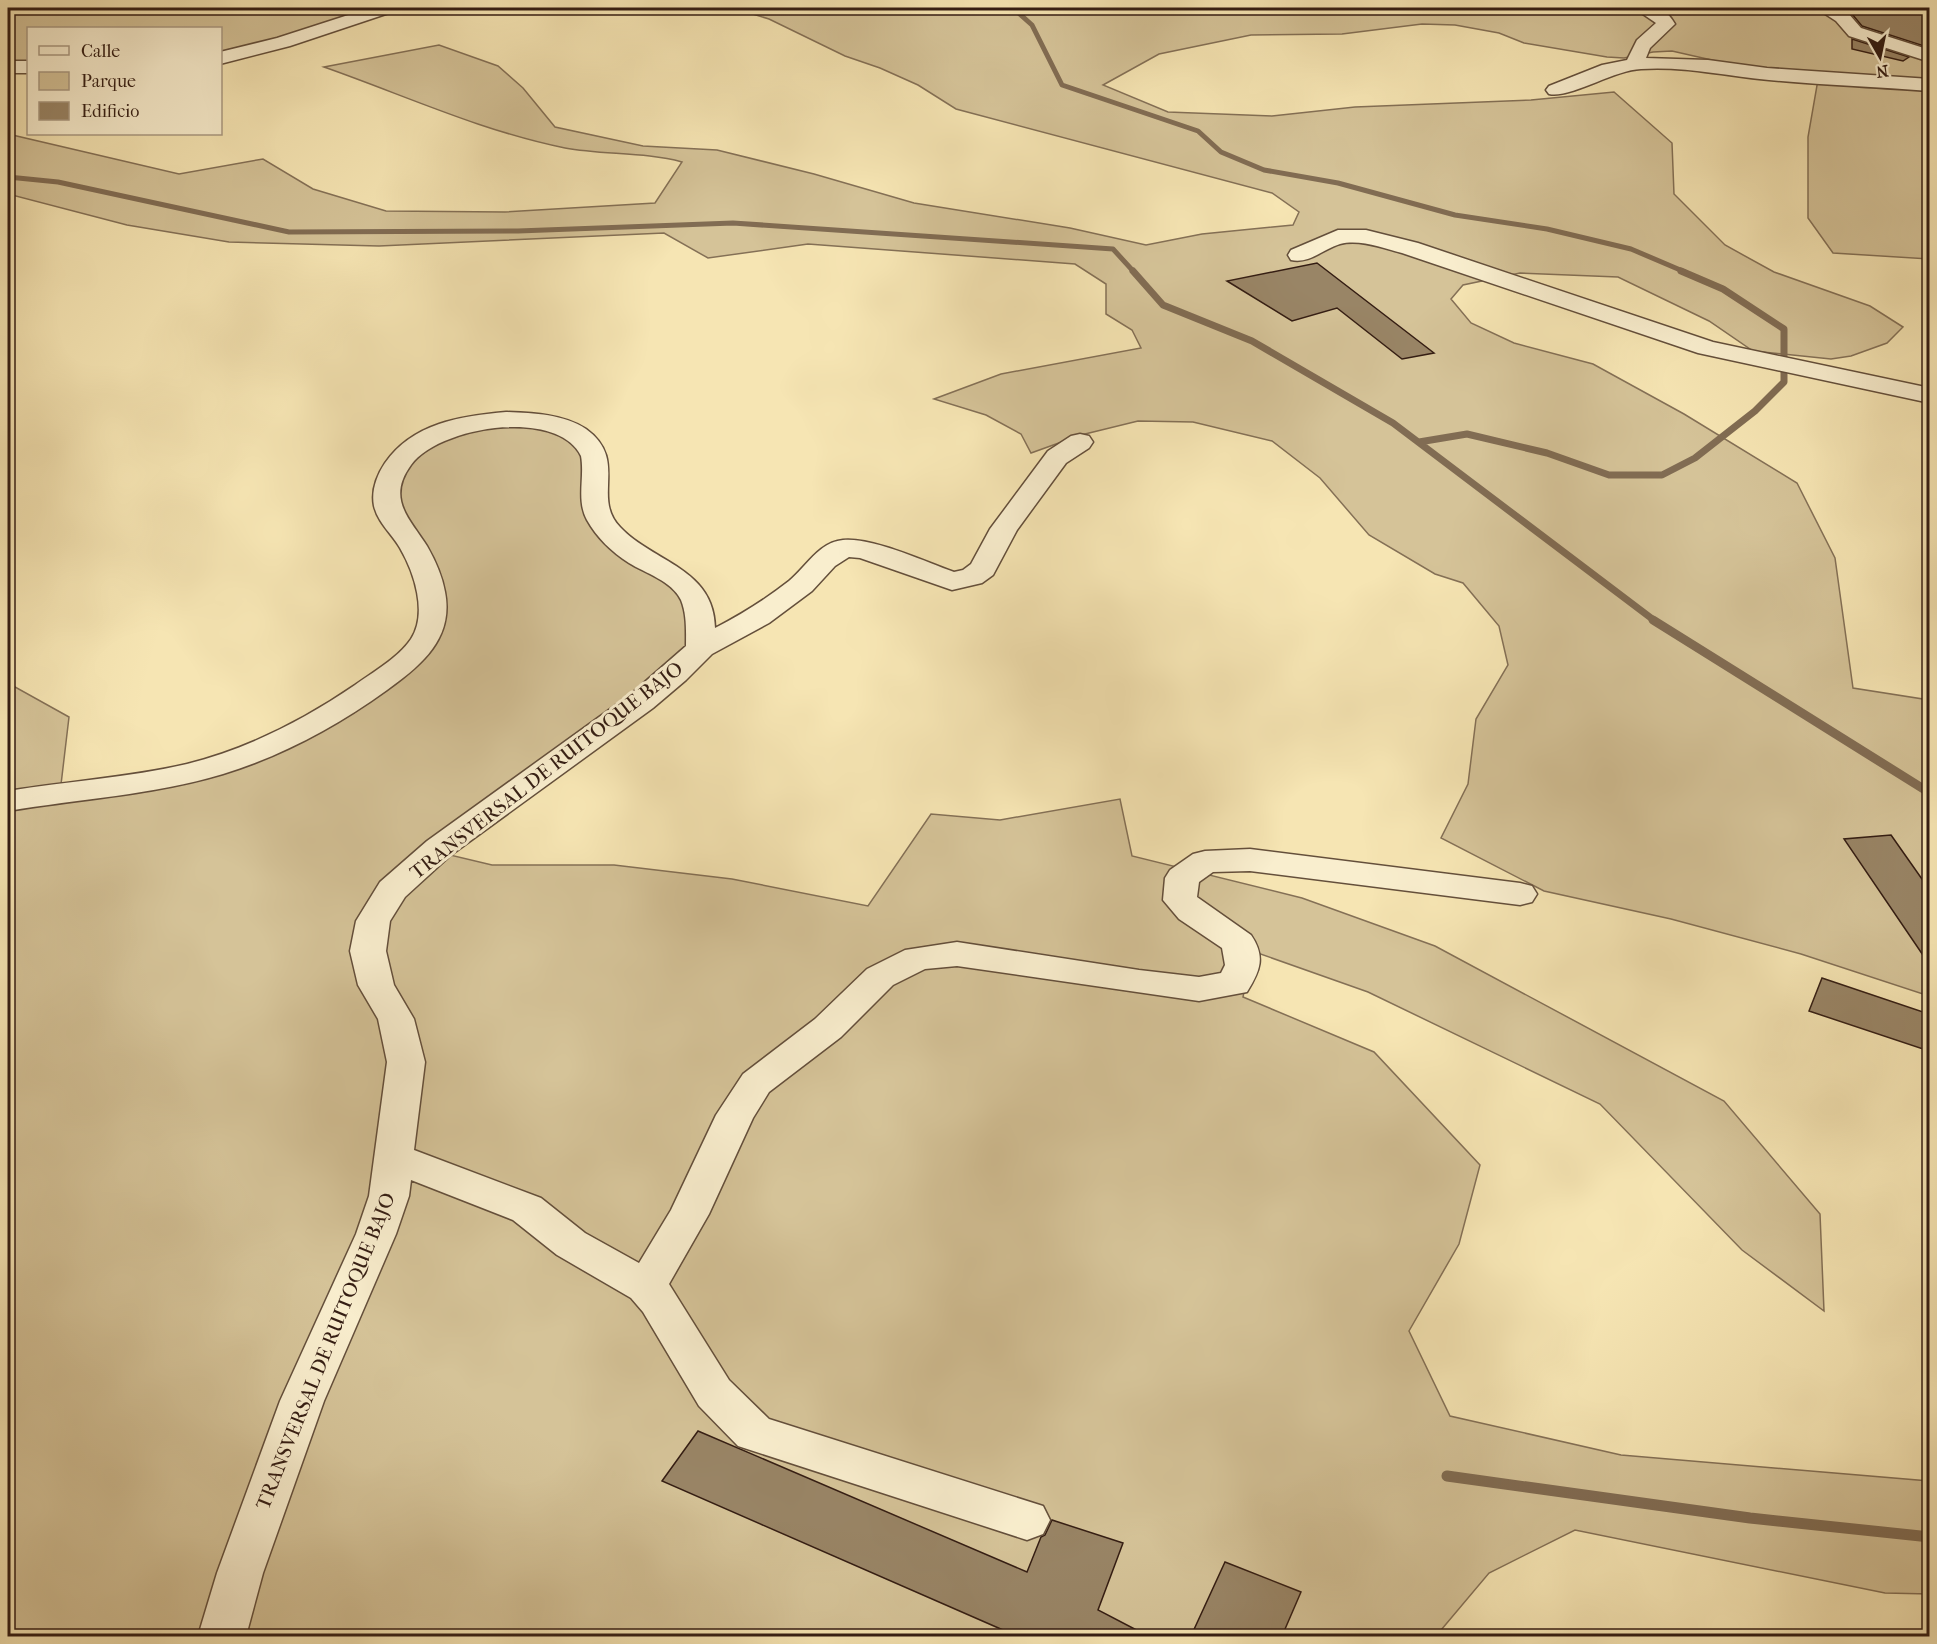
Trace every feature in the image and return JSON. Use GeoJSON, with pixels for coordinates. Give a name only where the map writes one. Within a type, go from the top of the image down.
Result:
{"type":"FeatureCollection","features":[{"type":"Feature","properties":{"kind":"street"},"geometry":{"type":"LineString","coordinates":[[222,58],[302,38],[386,8]]}},
{"type":"Feature","properties":{"kind":"street"},"geometry":{"type":"LineString","coordinates":[[1640,63],[1636,60],[1641,48],[1666,24],[1664,19],[1653,11],[1643,8]]}},
{"type":"Feature","properties":{"kind":"street"},"geometry":{"type":"LineString","coordinates":[[1825,8],[1842,17],[1854,32],[1929,56]]}},
{"type":"Feature","properties":{"kind":"street"},"geometry":{"type":"LineString","coordinates":[[1556,90],[1609,69],[1640,63],[1708,66],[1767,74],[1929,85]]}},
{"type":"Feature","properties":{"kind":"street"},"geometry":{"type":"LineString","coordinates":[[8,67],[27,67]]}},
{"type":"Feature","properties":{"kind":"street"},"geometry":{"type":"LineString","coordinates":[[1299,255],[1338,237],[1366,237],[1410,248],[1707,348],[1929,396]]}},
{"type":"Feature","properties":{"kind":"street","name":"TRANSVERSAL DE RUITOQUE BAJO"},"geometry":{"type":"LineString","coordinates":[[8,801],[187,774],[257,751],[304,729],[356,699],[397,669],[426,640],[432,612],[430,580],[415,549],[390,515],[387,489],[391,473],[400,458],[417,443],[437,432],[461,425],[491,420],[546,424],[565,429],[591,447],[596,460],[593,495],[596,513],[609,532],[624,547],[676,578],[690,590],[703,623],[701,648],[675,674],[642,701],[440,848],[392,890],[373,921],[368,951],[376,985],[396,1019],[406,1062],[389,1196],[375,1234],[302,1401],[240,1573],[222,1636]]}},
{"type":"Feature","properties":{"kind":"street"},"geometry":{"type":"LineString","coordinates":[[701,648],[759,617],[802,585],[825,560],[844,548],[864,550],[952,580],[972,578],[983,569],[1004,529],[1057,457],[1080,442]]}},
{"type":"Feature","properties":{"kind":"street"},"geometry":{"type":"LineString","coordinates":[[646,1287],[689,1214],[735,1115],[756,1083],[828,1028],[880,977],[918,958],[957,954],[1199,989],[1234,983],[1244,965],[1239,943],[1191,911],[1180,900],[1182,878],[1205,862],[1250,860],[1520,894]]}},
{"type":"Feature","properties":{"kind":"street"},"geometry":{"type":"LineString","coordinates":[[395,1158],[527,1209],[571,1244],[646,1287],[658,1300],[714,1393],[754,1433],[1027,1520]]}},
{"type":"Feature","properties":{"kind":"green space"},"geometry":{"type":"Polygon","coordinates":[[[8,8],[386,8],[222,58],[222,27],[27,27],[27,67],[8,67],[8,8]]]}},
{"type":"Feature","properties":{"kind":"green space"},"geometry":{"type":"Polygon","coordinates":[[[733,8],[1929,8],[1929,259],[1833,253],[1808,218],[1808,137],[1819,74],[1738,66],[1672,51],[1624,58],[1607,57],[1524,43],[1499,33],[1455,25],[1422,24],[1342,34],[1251,35],[1159,54],[1103,85],[1168,112],[1272,116],[1355,107],[1531,100],[1614,92],[1672,143],[1674,194],[1725,245],[1774,272],[1870,306],[1903,327],[1887,343],[1851,356],[1831,359],[1753,351],[1709,321],[1618,277],[1520,273],[1463,285],[1451,299],[1471,323],[1514,343],[1593,364],[1684,414],[1797,483],[1835,558],[1853,688],[1929,700],[1929,996],[1801,954],[1671,919],[1544,891],[1441,838],[1468,784],[1476,719],[1508,665],[1499,626],[1463,583],[1435,574],[1369,535],[1320,478],[1272,441],[1193,422],[1138,421],[1081,435],[1031,453],[1021,434],[986,415],[934,399],[1001,374],[1141,348],[1132,330],[1106,314],[1106,284],[1075,264],[808,244],[708,258],[664,233],[379,246],[229,242],[127,225],[8,194],[8,134],[179,174],[263,159],[313,189],[386,211],[505,212],[655,203],[682,162],[579,150],[534,141],[473,122],[324,67],[439,45],[498,66],[523,88],[555,127],[643,146],[717,150],[814,174],[914,203],[1070,228],[1146,245],[1202,234],[1293,225],[1299,212],[1272,193],[956,109],[918,85],[845,56],[769,19],[733,8]]]}},
{"type":"Feature","properties":{"kind":"green space"},"geometry":{"type":"Polygon","coordinates":[[[541,425],[585,449],[587,496],[685,592],[693,651],[433,851],[492,865],[614,865],[732,879],[868,906],[931,814],[1000,820],[1120,799],[1132,856],[1302,898],[1435,946],[1724,1101],[1820,1214],[1824,1311],[1742,1250],[1600,1104],[1368,992],[1252,951],[1243,997],[1374,1052],[1480,1165],[1459,1244],[1409,1331],[1450,1416],[1621,1455],[1929,1481],[1929,1594],[1885,1593],[1575,1530],[1489,1573],[1436,1636],[8,1636],[8,683],[69,717],[60,793],[180,776],[298,731],[419,642],[426,614],[386,474],[455,426],[541,425]]]}},
{"type":"Feature","properties":{"kind":"building"},"geometry":{"type":"Polygon","coordinates":[[[1852,8],[1929,13],[1929,45],[1927,47],[1862,26],[1852,14],[1852,8]]]}},
{"type":"Feature","properties":{"kind":"building"},"geometry":{"type":"Polygon","coordinates":[[[1852,39],[1909,57],[1903,61],[1852,49],[1852,39]]]}},
{"type":"Feature","properties":{"kind":"building"},"geometry":{"type":"Polygon","coordinates":[[[1317,263],[1434,353],[1402,359],[1337,308],[1292,321],[1227,281],[1317,263]]]}},
{"type":"Feature","properties":{"kind":"building"},"geometry":{"type":"Polygon","coordinates":[[[1891,835],[1929,889],[1929,964],[1844,839],[1891,835]]]}},
{"type":"Feature","properties":{"kind":"building"},"geometry":{"type":"Polygon","coordinates":[[[1822,978],[1929,1014],[1929,1051],[1809,1011],[1822,978]]]}},
{"type":"Feature","properties":{"kind":"building"},"geometry":{"type":"Polygon","coordinates":[[[698,1431],[1027,1572],[1041,1537],[1045,1535],[1052,1520],[1123,1543],[1098,1610],[1148,1636],[1001,1636],[1003,1630],[662,1481],[698,1431]]]}},
{"type":"Feature","properties":{"kind":"building"},"geometry":{"type":"Polygon","coordinates":[[[1225,1562],[1301,1592],[1282,1636],[1191,1636],[1225,1562]]]}},
{"type":"Feature","properties":{"kind":"waterway"},"geometry":{"type":"LineString","coordinates":[[1013,8],[1032,25],[1062,85],[1198,131],[1221,152],[1264,170],[1338,183],[1455,215],[1547,229],[1631,249],[1685,272]]}},
{"type":"Feature","properties":{"kind":"waterway"},"geometry":{"type":"LineString","coordinates":[[8,177],[58,182],[289,232],[518,231],[733,223],[1113,249],[1134,272]]}},
{"type":"Feature","properties":{"kind":"waterway"},"geometry":{"type":"LineString","coordinates":[[1133,271],[1163,305],[1252,341],[1393,423],[1655,621]]}},
{"type":"Feature","properties":{"kind":"waterway"},"geometry":{"type":"LineString","coordinates":[[1419,442],[1467,434],[1547,453],[1609,475],[1662,475],[1695,458],[1755,411],[1784,382],[1784,329],[1723,289],[1681,271]]}},
{"type":"Feature","properties":{"kind":"waterway"},"geometry":{"type":"LineString","coordinates":[[1653,620],[1930,793]]}},
{"type":"Feature","properties":{"kind":"waterway"},"geometry":{"type":"LineString","coordinates":[[1447,1476],[1750,1518],[1930,1537]]}}]}
